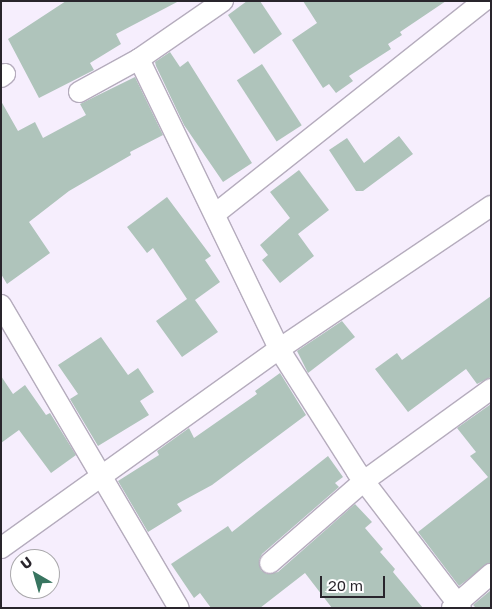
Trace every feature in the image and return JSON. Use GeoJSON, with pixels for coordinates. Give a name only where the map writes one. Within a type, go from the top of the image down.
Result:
{"type":"FeatureCollection","features":[{"type":"Feature","properties":{"kind":"street"},"geometry":{"type":"LineString","coordinates":[[79,92],[139,59],[223,1]]}},
{"type":"Feature","properties":{"kind":"street"},"geometry":{"type":"LineString","coordinates":[[215,214],[484,1]]}},
{"type":"Feature","properties":{"kind":"street"},"geometry":{"type":"LineString","coordinates":[[139,59],[279,349],[364,481],[456,606],[491,574]]}},
{"type":"Feature","properties":{"kind":"street"},"geometry":{"type":"LineString","coordinates":[[1,548],[279,349],[491,206]]}},
{"type":"Feature","properties":{"kind":"street"},"geometry":{"type":"LineString","coordinates":[[1,305],[179,608]]}},
{"type":"Feature","properties":{"kind":"street"},"geometry":{"type":"LineString","coordinates":[[270,563],[364,481],[491,389]]}},
{"type":"Feature","properties":{"kind":"building"},"geometry":{"type":"Polygon","coordinates":[[[66,1],[179,1],[116,34],[121,44],[90,63],[94,70],[39,98],[8,39],[66,1]]]}},
{"type":"Feature","properties":{"kind":"building"},"geometry":{"type":"Polygon","coordinates":[[[247,1],[260,1],[282,34],[254,54],[228,15],[247,1]]]}},
{"type":"Feature","properties":{"kind":"building"},"geometry":{"type":"Polygon","coordinates":[[[303,1],[446,1],[400,32],[402,35],[388,44],[391,49],[349,76],[353,81],[336,93],[329,84],[323,88],[292,40],[317,23],[303,1]]]}},
{"type":"Feature","properties":{"kind":"building"},"geometry":{"type":"Polygon","coordinates":[[[170,52],[180,67],[188,61],[252,163],[223,182],[184,125],[156,66],[155,62],[170,52]]]}},
{"type":"Feature","properties":{"kind":"building"},"geometry":{"type":"Polygon","coordinates":[[[262,64],[302,125],[277,142],[237,80],[262,64]]]}},
{"type":"Feature","properties":{"kind":"building"},"geometry":{"type":"Polygon","coordinates":[[[135,77],[163,135],[130,152],[131,155],[69,191],[29,222],[50,253],[7,284],[1,274],[1,101],[18,131],[35,122],[43,138],[86,115],[80,104],[135,77]]]}},
{"type":"Feature","properties":{"kind":"building"},"geometry":{"type":"Polygon","coordinates":[[[399,136],[413,154],[363,191],[356,191],[329,150],[347,138],[364,163],[399,136]]]}},
{"type":"Feature","properties":{"kind":"building"},"geometry":{"type":"Polygon","coordinates":[[[299,170],[329,210],[298,234],[314,256],[280,283],[262,260],[268,255],[260,245],[290,218],[270,192],[299,170]]]}},
{"type":"Feature","properties":{"kind":"building"},"geometry":{"type":"Polygon","coordinates":[[[167,197],[211,256],[205,260],[220,282],[195,300],[218,332],[182,357],[156,321],[187,299],[153,248],[147,253],[127,227],[167,197]]]}},
{"type":"Feature","properties":{"kind":"building"},"geometry":{"type":"Polygon","coordinates":[[[491,296],[491,377],[477,384],[466,369],[408,412],[375,369],[397,353],[402,360],[491,296]]]}},
{"type":"Feature","properties":{"kind":"building"},"geometry":{"type":"Polygon","coordinates":[[[342,321],[355,337],[308,373],[297,351],[342,321]]]}},
{"type":"Feature","properties":{"kind":"building"},"geometry":{"type":"Polygon","coordinates":[[[101,337],[128,375],[138,368],[154,392],[140,401],[149,415],[98,446],[70,399],[78,394],[58,365],[101,337]]]}},
{"type":"Feature","properties":{"kind":"building"},"geometry":{"type":"Polygon","coordinates":[[[280,373],[306,415],[212,485],[177,504],[182,511],[148,532],[118,481],[159,455],[157,451],[189,428],[194,438],[257,394],[255,391],[280,373]]]}},
{"type":"Feature","properties":{"kind":"building"},"geometry":{"type":"Polygon","coordinates":[[[1,376],[13,394],[25,385],[46,415],[50,413],[76,455],[51,473],[19,430],[1,443],[1,376]]]}},
{"type":"Feature","properties":{"kind":"building"},"geometry":{"type":"Polygon","coordinates":[[[491,404],[491,562],[459,586],[418,532],[488,477],[470,456],[476,452],[457,428],[491,404]]]}},
{"type":"Feature","properties":{"kind":"building"},"geometry":{"type":"Polygon","coordinates":[[[328,456],[343,477],[335,483],[339,487],[262,554],[259,560],[261,570],[267,574],[278,572],[355,504],[372,522],[365,528],[383,549],[380,552],[395,569],[393,572],[423,608],[332,608],[305,573],[260,608],[211,608],[200,593],[194,598],[171,564],[228,526],[232,532],[328,456]]]}},
{"type":"Feature","properties":{"kind":"building"},"geometry":{"type":"Polygon","coordinates":[[[491,590],[491,608],[476,608],[473,605],[491,590]]]}}]}
